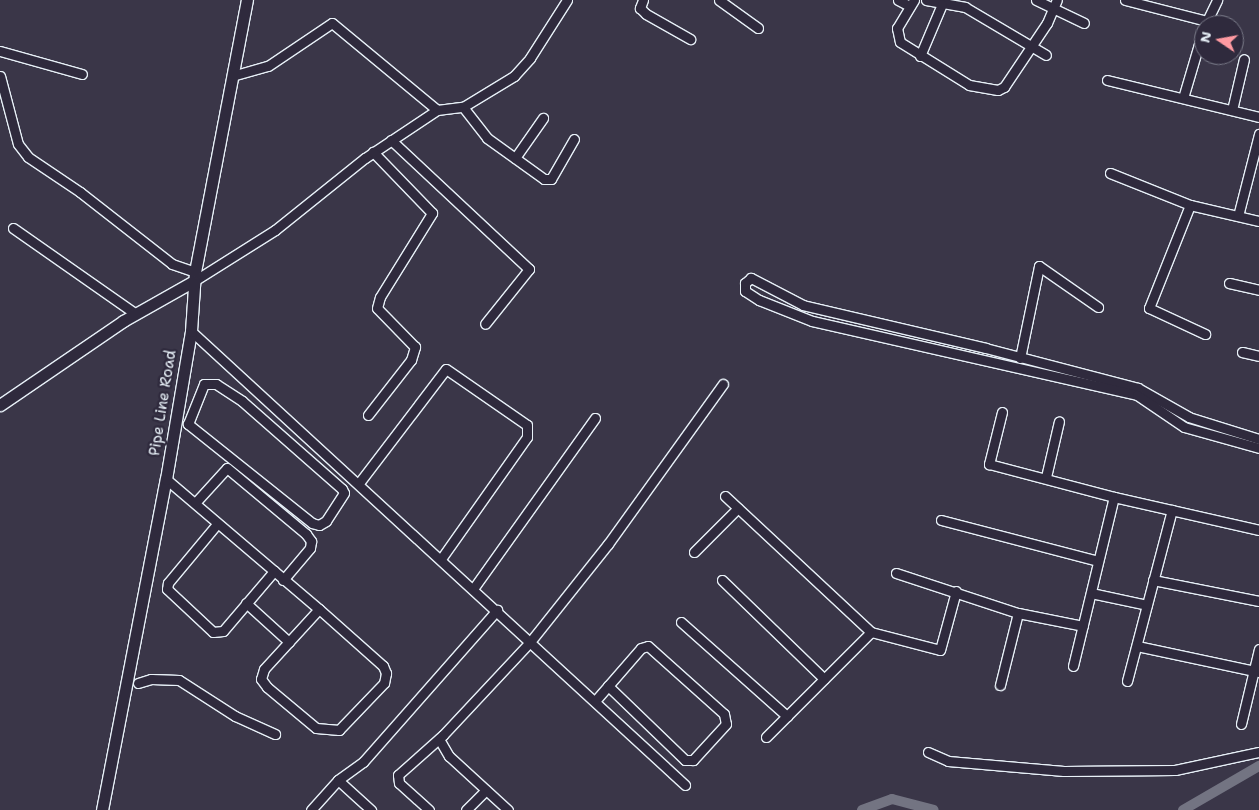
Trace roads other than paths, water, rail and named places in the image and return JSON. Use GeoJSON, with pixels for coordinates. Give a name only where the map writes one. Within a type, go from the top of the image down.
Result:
{"type":"FeatureCollection","features":[{"type":"Feature","properties":{"kind":"street","name":"Pipe Line Road"},"geometry":{"type":"LineString","coordinates":[[102,810],[166,479],[191,331],[195,276],[246,0]]}},
{"type":"Feature","properties":{"kind":"street"},"geometry":{"type":"LineString","coordinates":[[2,400],[195,276],[275,230],[373,152],[437,110],[464,107],[514,76],[530,58],[567,0]]}},
{"type":"Feature","properties":{"kind":"street"},"geometry":{"type":"LineString","coordinates":[[643,0],[640,8],[646,14],[690,38]]}},
{"type":"Feature","properties":{"kind":"street"},"geometry":{"type":"LineString","coordinates":[[719,0],[758,28]]}},
{"type":"Feature","properties":{"kind":"street"},"geometry":{"type":"LineString","coordinates":[[898,0],[912,3],[896,34],[900,42],[969,85],[998,90],[1004,87],[1032,45],[1055,4]]}},
{"type":"Feature","properties":{"kind":"street"},"geometry":{"type":"LineString","coordinates":[[926,0],[965,7],[1046,55]]}},
{"type":"Feature","properties":{"kind":"street"},"geometry":{"type":"LineString","coordinates":[[1036,0],[1055,4],[1084,23]]}},
{"type":"Feature","properties":{"kind":"street"},"geometry":{"type":"LineString","coordinates":[[1125,0],[1194,21]]}},
{"type":"Feature","properties":{"kind":"street"},"geometry":{"type":"LineString","coordinates":[[1210,15],[1217,0]]}},
{"type":"Feature","properties":{"kind":"street"},"geometry":{"type":"LineString","coordinates":[[920,56],[942,4]]}},
{"type":"Feature","properties":{"kind":"street"},"geometry":{"type":"LineString","coordinates":[[232,76],[268,66],[332,24],[437,110]]}},
{"type":"Feature","properties":{"kind":"street"},"geometry":{"type":"LineString","coordinates":[[0,51],[82,74]]}},
{"type":"Feature","properties":{"kind":"street"},"geometry":{"type":"LineString","coordinates":[[1183,98],[1194,61]]}},
{"type":"Feature","properties":{"kind":"street"},"geometry":{"type":"LineString","coordinates":[[1232,110],[1243,65]]}},
{"type":"Feature","properties":{"kind":"street"},"geometry":{"type":"LineString","coordinates":[[0,76],[18,144],[28,157],[80,192],[172,264],[195,276]]}},
{"type":"Feature","properties":{"kind":"street"},"geometry":{"type":"LineString","coordinates":[[1107,80],[1259,117]]}},
{"type":"Feature","properties":{"kind":"street"},"geometry":{"type":"LineString","coordinates":[[464,107],[487,138],[544,179],[551,179],[574,139]]}},
{"type":"Feature","properties":{"kind":"street"},"geometry":{"type":"LineString","coordinates":[[515,158],[544,118]]}},
{"type":"Feature","properties":{"kind":"street"},"geometry":{"type":"LineString","coordinates":[[1238,216],[1259,134]]}},
{"type":"Feature","properties":{"kind":"street"},"geometry":{"type":"LineString","coordinates":[[391,140],[529,269],[485,324]]}},
{"type":"Feature","properties":{"kind":"street"},"geometry":{"type":"LineString","coordinates":[[368,415],[411,360],[415,347],[377,308],[380,297],[432,214],[373,152]]}},
{"type":"Feature","properties":{"kind":"street"},"geometry":{"type":"LineString","coordinates":[[1110,173],[1190,205],[1259,221]]}},
{"type":"Feature","properties":{"kind":"street"},"geometry":{"type":"LineString","coordinates":[[1190,205],[1149,308],[1205,334]]}},
{"type":"Feature","properties":{"kind":"street"},"geometry":{"type":"LineString","coordinates":[[13,228],[136,314]]}},
{"type":"Feature","properties":{"kind":"street"},"geometry":{"type":"LineString","coordinates":[[1020,358],[1039,266],[1098,307]]}},
{"type":"Feature","properties":{"kind":"street"},"geometry":{"type":"LineString","coordinates":[[1259,439],[1187,415],[1138,388],[986,348],[802,305],[751,278],[745,283],[745,291],[754,297],[812,321],[1137,395],[1180,424],[1259,448]]}},
{"type":"Feature","properties":{"kind":"street"},"geometry":{"type":"LineString","coordinates":[[1228,283],[1259,290]]}},
{"type":"Feature","properties":{"kind":"street"},"geometry":{"type":"LineString","coordinates":[[191,331],[333,459],[685,785]]}},
{"type":"Feature","properties":{"kind":"street"},"geometry":{"type":"LineString","coordinates":[[1242,352],[1259,356]]}},
{"type":"Feature","properties":{"kind":"street"},"geometry":{"type":"LineString","coordinates":[[359,483],[446,369],[527,425],[527,437],[441,559]]}},
{"type":"Feature","properties":{"kind":"street"},"geometry":{"type":"LineString","coordinates":[[204,384],[216,384],[242,401],[323,470],[344,493],[326,522],[319,525],[188,424],[204,384]]}},
{"type":"Feature","properties":{"kind":"street"},"geometry":{"type":"LineString","coordinates":[[429,810],[397,777],[439,738],[530,642],[608,544],[723,384]]}},
{"type":"Feature","properties":{"kind":"street"},"geometry":{"type":"LineString","coordinates":[[242,401],[253,387]]}},
{"type":"Feature","properties":{"kind":"street"},"geometry":{"type":"LineString","coordinates":[[1002,412],[989,464],[1114,498],[1259,530]]}},
{"type":"Feature","properties":{"kind":"street"},"geometry":{"type":"LineString","coordinates":[[1180,424],[1187,415]]}},
{"type":"Feature","properties":{"kind":"street"},"geometry":{"type":"LineString","coordinates":[[473,589],[595,418]]}},
{"type":"Feature","properties":{"kind":"street"},"geometry":{"type":"LineString","coordinates":[[1046,478],[1059,421]]}},
{"type":"Feature","properties":{"kind":"street"},"geometry":{"type":"LineString","coordinates":[[323,470],[333,459]]}},
{"type":"Feature","properties":{"kind":"street"},"geometry":{"type":"LineString","coordinates":[[195,503],[227,468],[306,534],[311,541],[310,548],[283,580]]}},
{"type":"Feature","properties":{"kind":"street"},"geometry":{"type":"LineString","coordinates":[[166,479],[319,610],[386,672],[384,683],[339,730],[316,728],[266,687],[261,679],[264,669],[319,610]]}},
{"type":"Feature","properties":{"kind":"street"},"geometry":{"type":"LineString","coordinates":[[724,496],[871,632],[940,650],[956,591]]}},
{"type":"Feature","properties":{"kind":"street"},"geometry":{"type":"LineString","coordinates":[[1073,666],[1114,498]]}},
{"type":"Feature","properties":{"kind":"street"},"geometry":{"type":"LineString","coordinates":[[694,552],[738,508]]}},
{"type":"Feature","properties":{"kind":"street"},"geometry":{"type":"LineString","coordinates":[[1127,681],[1172,510]]}},
{"type":"Feature","properties":{"kind":"street"},"geometry":{"type":"LineString","coordinates":[[941,520],[1098,561]]}},
{"type":"Feature","properties":{"kind":"street"},"geometry":{"type":"LineString","coordinates":[[217,524],[168,583],[167,589],[214,632],[218,633],[274,571]]}},
{"type":"Feature","properties":{"kind":"street"},"geometry":{"type":"LineString","coordinates":[[896,572],[1018,613],[1083,626]]}},
{"type":"Feature","properties":{"kind":"street"},"geometry":{"type":"LineString","coordinates":[[722,580],[824,678]]}},
{"type":"Feature","properties":{"kind":"street"},"geometry":{"type":"LineString","coordinates":[[1153,580],[1259,601]]}},
{"type":"Feature","properties":{"kind":"street"},"geometry":{"type":"LineString","coordinates":[[1091,593],[1147,605]]}},
{"type":"Feature","properties":{"kind":"street"},"geometry":{"type":"LineString","coordinates":[[246,603],[289,642]]}},
{"type":"Feature","properties":{"kind":"street"},"geometry":{"type":"LineString","coordinates":[[310,810],[338,780],[363,762],[496,610]]}},
{"type":"Feature","properties":{"kind":"street"},"geometry":{"type":"LineString","coordinates":[[1000,685],[1018,613]]}},
{"type":"Feature","properties":{"kind":"street"},"geometry":{"type":"LineString","coordinates":[[681,622],[787,716]]}},
{"type":"Feature","properties":{"kind":"street"},"geometry":{"type":"LineString","coordinates":[[766,737],[871,632]]}},
{"type":"Feature","properties":{"kind":"street"},"geometry":{"type":"LineString","coordinates":[[595,702],[608,686],[641,648],[648,646],[724,714],[726,724],[693,760],[686,760],[608,686]]}},
{"type":"Feature","properties":{"kind":"street"},"geometry":{"type":"LineString","coordinates":[[1137,646],[1256,672]]}},
{"type":"Feature","properties":{"kind":"street"},"geometry":{"type":"LineString","coordinates":[[1241,724],[1256,672],[1259,649]]}},
{"type":"Feature","properties":{"kind":"street"},"geometry":{"type":"LineString","coordinates":[[138,683],[151,679],[179,680],[235,716],[275,734]]}},
{"type":"Feature","properties":{"kind":"street"},"geometry":{"type":"LineString","coordinates":[[439,738],[449,756],[508,810]]}},
{"type":"Feature","properties":{"kind":"street"},"geometry":{"type":"LineString","coordinates":[[928,752],[948,761],[1064,771],[1175,770],[1259,752]]}},
{"type":"Feature","properties":{"kind":"street"},"geometry":{"type":"LineString","coordinates":[[338,780],[372,810]]}},
{"type":"Feature","properties":{"kind":"street"},"geometry":{"type":"LineString","coordinates":[[466,810],[486,790]]}},
{"type":"Feature","properties":{"kind":"waterway"},"geometry":{"type":"LineString","coordinates":[[1183,810],[1259,766]]}},
{"type":"Feature","properties":{"kind":"waterway"},"geometry":{"type":"LineString","coordinates":[[862,810],[892,799],[934,810]]}}]}
